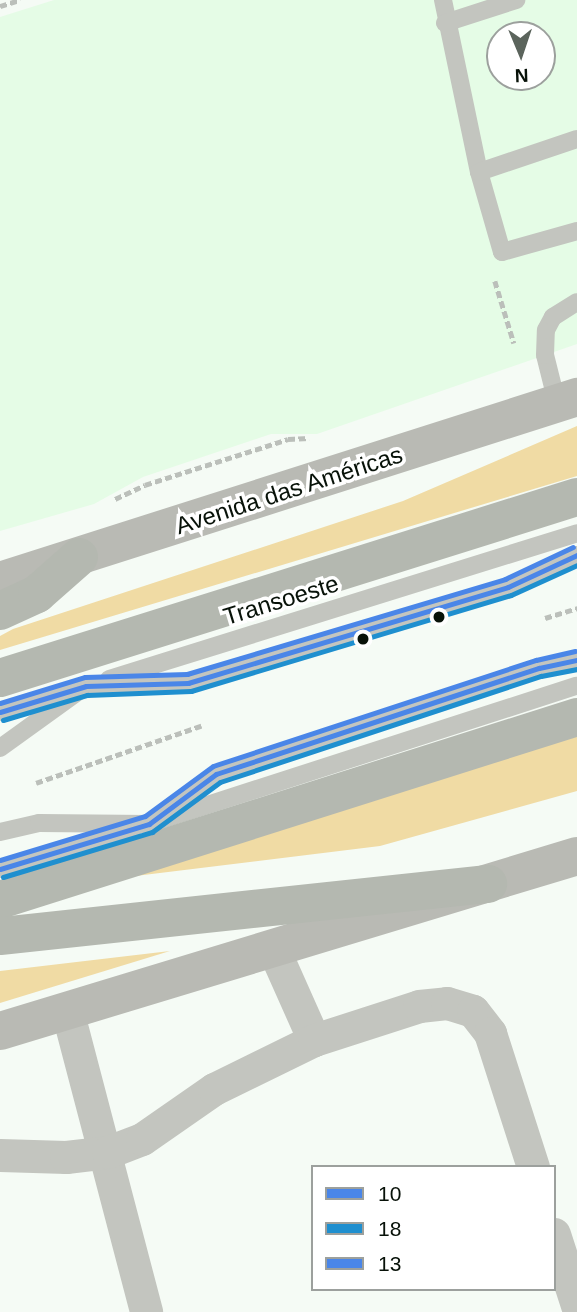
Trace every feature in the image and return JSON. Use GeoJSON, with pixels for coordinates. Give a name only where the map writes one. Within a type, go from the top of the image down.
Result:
{"type":"FeatureCollection","features":[{"type":"Feature","properties":{"kind":"highway"},"geometry":{"type":"LineString","coordinates":[[0,678],[577,498]]}},
{"type":"Feature","properties":{"kind":"highway"},"geometry":{"type":"LineString","coordinates":[[0,611],[37,594],[79,557]]}},
{"type":"Feature","properties":{"kind":"highway"},"geometry":{"type":"LineString","coordinates":[[0,900],[577,717]]}},
{"type":"Feature","properties":{"kind":"highway"},"geometry":{"type":"LineString","coordinates":[[0,936],[488,884]]}},
{"type":"Feature","properties":{"kind":"main road","name":"Avenida das Américas"},"geometry":{"type":"LineString","coordinates":[[0,580],[567,400]]}},
{"type":"Feature","properties":{"kind":"main road"},"geometry":{"type":"LineString","coordinates":[[0,1031],[577,856]]}},
{"type":"Feature","properties":{"kind":"street"},"geometry":{"type":"LineString","coordinates":[[273,948],[314,1040]]}},
{"type":"Feature","properties":{"kind":"street"},"geometry":{"type":"LineString","coordinates":[[0,1155],[66,1157],[108,1152],[142,1139],[214,1089],[314,1040],[419,1006],[447,1003],[473,1011],[490,1033],[532,1165]]}},
{"type":"Feature","properties":{"kind":"street"},"geometry":{"type":"LineString","coordinates":[[68,1010],[108,1152],[146,1312]]}},
{"type":"Feature","properties":{"kind":"street"},"geometry":{"type":"LineString","coordinates":[[556,1240],[577,1306]]}},
{"type":"Feature","properties":{"kind":"lane"},"geometry":{"type":"LineString","coordinates":[[443,0],[444,23],[479,173],[505,255],[577,231]]}},
{"type":"Feature","properties":{"kind":"lane"},"geometry":{"type":"LineString","coordinates":[[444,23],[516,0]]}},
{"type":"Feature","properties":{"kind":"lane"},"geometry":{"type":"LineString","coordinates":[[479,173],[577,139]]}},
{"type":"Feature","properties":{"kind":"lane"},"geometry":{"type":"LineString","coordinates":[[567,400],[545,355],[546,330],[553,317],[577,302]]}},
{"type":"Feature","properties":{"kind":"lane","name":"Transoeste"},"geometry":{"type":"LineString","coordinates":[[0,712],[577,533]]}},
{"type":"Feature","properties":{"kind":"lane"},"geometry":{"type":"LineString","coordinates":[[0,748],[86,687],[188,683],[508,587],[577,555]]}},
{"type":"Feature","properties":{"kind":"lane"},"geometry":{"type":"LineString","coordinates":[[0,832],[39,823],[149,824],[216,774],[538,668],[577,660]]}},
{"type":"Feature","properties":{"kind":"lane"},"geometry":{"type":"LineString","coordinates":[[0,869],[149,824],[577,686]]}},
{"type":"Feature","properties":{"kind":"path"},"geometry":{"type":"LineString","coordinates":[[0,6],[20,0]]}},
{"type":"Feature","properties":{"kind":"path"},"geometry":{"type":"LineString","coordinates":[[545,618],[577,608]]}},
{"type":"Feature","properties":{"kind":"path"},"geometry":{"type":"LineString","coordinates":[[36,783],[201,726]]}},
{"type":"Feature","properties":{"kind":"shaded area"},"geometry":{"type":"Polygon","coordinates":[[[54,0],[577,0],[577,344],[317,434],[271,434],[143,477],[94,504],[0,531],[0,17],[54,0]]]}},
{"type":"Feature","properties":{"kind":"shaded area"},"geometry":{"type":"Polygon","coordinates":[[[577,426],[577,476],[0,650],[0,636],[13,629],[403,501],[577,426]]]}},
{"type":"Feature","properties":{"kind":"shaded area"},"geometry":{"type":"Polygon","coordinates":[[[577,736],[577,791],[380,846],[119,878],[577,736]]]}},
{"type":"Feature","properties":{"kind":"shaded area"},"geometry":{"type":"Polygon","coordinates":[[[170,951],[0,1003],[0,971],[170,951]]]}},
{"type":"Feature","properties":{"kind":"transit line","name":"13"},"geometry":{"type":"LineString","coordinates":[[0,703],[85,677],[187,674],[505,579],[573,547]]}},
{"type":"Feature","properties":{"kind":"transit line","name":"10"},"geometry":{"type":"LineString","coordinates":[[0,712],[86,686],[188,683],[508,587],[577,555]]}},
{"type":"Feature","properties":{"kind":"transit line","name":"18"},"geometry":{"type":"LineString","coordinates":[[3,720],[87,695],[191,691],[511,595],[577,565]]}},
{"type":"Feature","properties":{"kind":"transit line","name":"13"},"geometry":{"type":"LineString","coordinates":[[0,860],[145,816],[213,766],[536,660],[575,651]]}},
{"type":"Feature","properties":{"kind":"transit line","name":"10"},"geometry":{"type":"LineString","coordinates":[[0,869],[149,824],[216,774],[539,668],[577,660]]}},
{"type":"Feature","properties":{"kind":"transit line","name":"18"},"geometry":{"type":"LineString","coordinates":[[3,877],[152,832],[220,782],[541,676],[577,669]]}}]}
